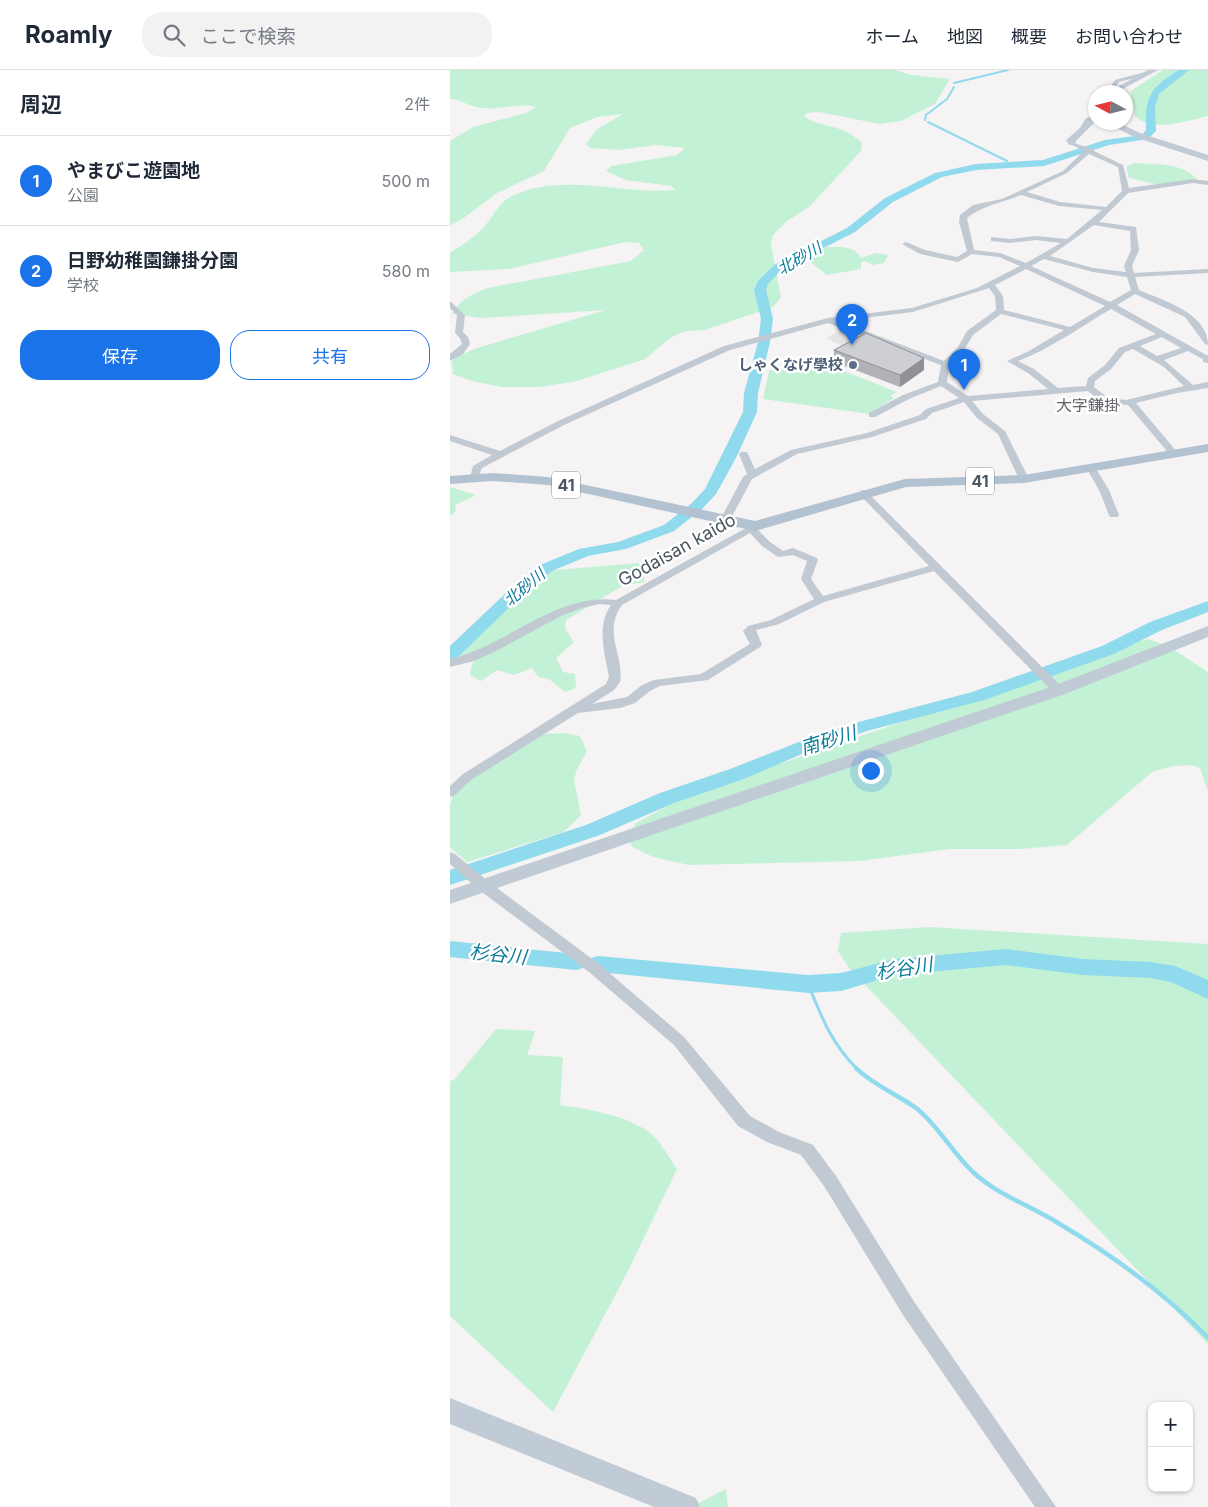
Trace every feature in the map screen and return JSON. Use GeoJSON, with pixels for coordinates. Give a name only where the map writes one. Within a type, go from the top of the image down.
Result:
{"type":"FeatureCollection","features":[{"type":"Feature","properties":{"kind":"main road","name":"41"},"geometry":{"type":"LineString","coordinates":[[450,480],[475,477],[548,481],[754,527],[905,482],[1024,479],[1208,448]]}},
{"type":"Feature","properties":{"kind":"street"},"geometry":{"type":"LineString","coordinates":[[1125,85],[1152,71]]}},
{"type":"Feature","properties":{"kind":"street"},"geometry":{"type":"LineString","coordinates":[[1088,121],[1071,140],[1076,145],[1091,150],[1121,166],[1126,191]]}},
{"type":"Feature","properties":{"kind":"street"},"geometry":{"type":"LineString","coordinates":[[1127,130],[1208,158]]}},
{"type":"Feature","properties":{"kind":"street"},"geometry":{"type":"LineString","coordinates":[[971,252],[963,217],[976,207],[1004,200],[1065,172],[1081,156],[1091,150]]}},
{"type":"Feature","properties":{"kind":"street"},"geometry":{"type":"LineString","coordinates":[[475,477],[478,466],[499,454],[561,422],[703,358],[754,340],[828,320],[913,310],[969,294],[989,286],[1044,257],[1093,223],[1126,191],[1193,181],[1208,182]]}},
{"type":"Feature","properties":{"kind":"street"},"geometry":{"type":"LineString","coordinates":[[1020,192],[1059,204],[1108,209]]}},
{"type":"Feature","properties":{"kind":"street"},"geometry":{"type":"LineString","coordinates":[[1093,223],[1133,229],[1135,250],[1128,266],[1128,274],[1135,291],[1188,315],[1193,319],[1201,335],[1208,342]]}},
{"type":"Feature","properties":{"kind":"street"},"geometry":{"type":"LineString","coordinates":[[994,239],[1067,241]]}},
{"type":"Feature","properties":{"kind":"street"},"geometry":{"type":"LineString","coordinates":[[906,244],[923,252],[958,260],[971,252],[1000,255],[1112,306],[1208,359]]}},
{"type":"Feature","properties":{"kind":"street"},"geometry":{"type":"LineString","coordinates":[[1044,257],[1089,271],[1128,274],[1208,271]]}},
{"type":"Feature","properties":{"kind":"street"},"geometry":{"type":"LineString","coordinates":[[942,383],[945,364],[961,348],[970,333],[1000,310],[1001,300],[996,289],[989,286]]}},
{"type":"Feature","properties":{"kind":"street"},"geometry":{"type":"LineString","coordinates":[[1055,390],[1031,371],[1011,361],[1032,353],[1135,291]]}},
{"type":"Feature","properties":{"kind":"street"},"geometry":{"type":"LineString","coordinates":[[450,304],[461,315],[458,333],[464,337],[466,344],[463,349],[450,358]]}},
{"type":"Feature","properties":{"kind":"street"},"geometry":{"type":"LineString","coordinates":[[1000,310],[1072,330]]}},
{"type":"Feature","properties":{"kind":"street"},"geometry":{"type":"LineString","coordinates":[[828,320],[945,364]]}},
{"type":"Feature","properties":{"kind":"street"},"geometry":{"type":"LineString","coordinates":[[1090,388],[1093,378],[1108,367],[1122,350],[1164,334]]}},
{"type":"Feature","properties":{"kind":"street"},"geometry":{"type":"LineString","coordinates":[[1132,345],[1157,359],[1181,376],[1191,388]]}},
{"type":"Feature","properties":{"kind":"street"},"geometry":{"type":"LineString","coordinates":[[1157,359],[1208,346]]}},
{"type":"Feature","properties":{"kind":"street"},"geometry":{"type":"LineString","coordinates":[[942,383],[966,398],[980,416],[1006,438],[1024,479]]}},
{"type":"Feature","properties":{"kind":"street"},"geometry":{"type":"LineString","coordinates":[[872,415],[906,397],[942,383]]}},
{"type":"Feature","properties":{"kind":"street"},"geometry":{"type":"LineString","coordinates":[[725,520],[742,484],[752,474],[794,452],[869,435],[923,417],[929,411],[966,398],[1090,388],[1105,400],[1130,402],[1208,385]]}},
{"type":"Feature","properties":{"kind":"street"},"geometry":{"type":"LineString","coordinates":[[1130,402],[1174,454]]}},
{"type":"Feature","properties":{"kind":"street"},"geometry":{"type":"LineString","coordinates":[[450,438],[499,454]]}},
{"type":"Feature","properties":{"kind":"street"},"geometry":{"type":"LineString","coordinates":[[744,454],[752,474]]}},
{"type":"Feature","properties":{"kind":"street"},"geometry":{"type":"LineString","coordinates":[[1092,469],[1104,490],[1114,515]]}},
{"type":"Feature","properties":{"kind":"street"},"geometry":{"type":"LineString","coordinates":[[863,493],[1053,685]]}},
{"type":"Feature","properties":{"kind":"street"},"geometry":{"type":"LineString","coordinates":[[754,527],[766,544],[782,555],[793,551],[813,560],[806,579],[820,600]]}},
{"type":"Feature","properties":{"kind":"street","name":"Godaisan kaido"},"geometry":{"type":"LineString","coordinates":[[451,663],[475,658],[580,605],[604,599],[618,603],[754,527]]}},
{"type":"Feature","properties":{"kind":"street"},"geometry":{"type":"LineString","coordinates":[[579,709],[620,704],[631,700],[646,688],[658,683],[693,679],[713,673],[756,645],[749,631],[752,628],[775,622],[820,600],[936,567]]}},
{"type":"Feature","properties":{"kind":"street"},"geometry":{"type":"LineString","coordinates":[[450,793],[467,778],[579,709],[614,682],[608,639],[612,616],[618,603]]}},
{"type":"Feature","properties":{"kind":"street"},"geometry":{"type":"LineString","coordinates":[[450,897],[480,882],[1208,631]]}},
{"type":"Feature","properties":{"kind":"street"},"geometry":{"type":"LineString","coordinates":[[454,860],[480,882],[594,968],[679,1041],[744,1121],[761,1131],[807,1150],[830,1181],[909,1308],[1046,1507]]}},
{"type":"Feature","properties":{"kind":"street"},"geometry":{"type":"LineString","coordinates":[[450,1411],[686,1507]]}},
{"type":"Feature","properties":{"kind":"shaded area"},"geometry":{"type":"Polygon","coordinates":[[[844,328],[875,340],[852,351],[826,338],[844,328]]]}},
{"type":"Feature","properties":{"kind":"green space"},"geometry":{"type":"Polygon","coordinates":[[[450,70],[895,70],[911,75],[950,79],[935,104],[901,121],[880,124],[819,112],[807,113],[804,116],[854,136],[862,143],[861,151],[809,207],[787,221],[773,235],[771,244],[781,298],[773,307],[705,330],[685,331],[670,338],[645,359],[577,381],[540,387],[502,387],[472,381],[453,374],[452,361],[458,356],[477,348],[606,310],[482,318],[452,314],[459,304],[472,295],[488,288],[631,261],[644,250],[639,243],[625,242],[509,269],[450,272],[450,253],[480,231],[499,206],[507,199],[532,189],[572,185],[654,191],[675,190],[671,186],[625,180],[606,171],[611,166],[677,155],[685,148],[656,145],[619,150],[590,148],[586,144],[597,129],[623,114],[597,117],[570,128],[544,171],[497,193],[461,220],[450,225],[450,141],[473,127],[526,113],[536,107],[484,108],[450,99],[450,70]]]}},
{"type":"Feature","properties":{"kind":"green space"},"geometry":{"type":"Polygon","coordinates":[[[1163,70],[1208,70],[1208,116],[1180,123],[1151,124],[1135,116],[1133,90],[1163,70]]]}},
{"type":"Feature","properties":{"kind":"green space"},"geometry":{"type":"Polygon","coordinates":[[[1135,163],[1176,167],[1197,179],[1159,185],[1129,178],[1126,167],[1135,163]]]}},
{"type":"Feature","properties":{"kind":"green space"},"geometry":{"type":"Polygon","coordinates":[[[827,247],[851,249],[861,258],[876,253],[888,255],[884,263],[873,265],[865,261],[861,262],[861,269],[827,275],[804,255],[827,247]]]}},
{"type":"Feature","properties":{"kind":"green space"},"geometry":{"type":"Polygon","coordinates":[[[811,357],[897,392],[890,396],[894,398],[870,414],[763,399],[769,371],[807,364],[803,360],[811,357]]]}},
{"type":"Feature","properties":{"kind":"green space"},"geometry":{"type":"Polygon","coordinates":[[[450,487],[476,495],[455,505],[456,511],[450,516],[450,487]]]}},
{"type":"Feature","properties":{"kind":"green space"},"geometry":{"type":"Polygon","coordinates":[[[644,564],[644,582],[622,586],[566,620],[565,629],[574,642],[556,658],[563,672],[575,674],[576,688],[565,692],[549,679],[538,677],[532,668],[514,675],[497,670],[481,681],[470,675],[472,664],[475,661],[458,656],[509,600],[544,571],[644,564]]]}},
{"type":"Feature","properties":{"kind":"green space"},"geometry":{"type":"Polygon","coordinates":[[[1149,639],[1168,646],[1208,672],[1208,791],[1200,768],[1191,765],[1173,766],[1152,772],[1067,845],[1020,849],[950,849],[859,861],[689,865],[653,857],[631,846],[630,832],[636,823],[688,795],[1149,639]]]}},
{"type":"Feature","properties":{"kind":"green space"},"geometry":{"type":"Polygon","coordinates":[[[565,733],[580,736],[587,751],[574,780],[581,815],[564,832],[467,862],[450,847],[450,804],[456,788],[541,734],[565,733]]]}},
{"type":"Feature","properties":{"kind":"green space"},"geometry":{"type":"Polygon","coordinates":[[[929,927],[1208,944],[1208,1344],[849,968],[838,951],[841,933],[929,927]]]}},
{"type":"Feature","properties":{"kind":"green space"},"geometry":{"type":"Polygon","coordinates":[[[496,1029],[535,1031],[527,1055],[563,1057],[560,1105],[606,1114],[639,1126],[657,1140],[677,1169],[627,1273],[553,1412],[450,1316],[450,1081],[454,1080],[496,1029]]]}},
{"type":"Feature","properties":{"kind":"green space"},"geometry":{"type":"Polygon","coordinates":[[[726,1489],[728,1507],[691,1507],[726,1489]]]}},
{"type":"Feature","properties":{"kind":"building"},"geometry":{"type":"Polygon","coordinates":[[[866,333],[924,358],[900,375],[834,350],[866,333]]]}},
{"type":"Feature","properties":{"kind":"waterway"},"geometry":{"type":"LineString","coordinates":[[954,83],[1008,70]]}},
{"type":"Feature","properties":{"kind":"waterway","name":"北砂川"},"geometry":{"type":"LineString","coordinates":[[450,655],[514,594],[546,568],[584,552],[621,546],[669,528],[697,506],[711,491],[730,456],[750,412],[751,393],[764,342],[767,319],[760,290],[762,283],[778,267],[851,230],[889,200],[939,175],[976,167],[1044,163],[1108,142],[1145,137],[1151,131],[1151,107],[1155,93],[1165,83],[1185,70]]}},
{"type":"Feature","properties":{"kind":"waterway"},"geometry":{"type":"LineString","coordinates":[[925,120],[926,115],[947,99],[954,87]]}},
{"type":"Feature","properties":{"kind":"waterway"},"geometry":{"type":"LineString","coordinates":[[928,122],[1007,161]]}},
{"type":"Feature","properties":{"kind":"waterway","name":"南砂川"},"geometry":{"type":"LineString","coordinates":[[450,878],[593,830],[667,798],[737,774],[805,746],[861,727],[978,696],[1108,650],[1156,626],[1208,606]]}},
{"type":"Feature","properties":{"kind":"waterway","name":"杉谷川"},"geometry":{"type":"LineString","coordinates":[[450,949],[576,962]]}},
{"type":"Feature","properties":{"kind":"waterway","name":"杉谷川"},"geometry":{"type":"LineString","coordinates":[[598,964],[808,984],[841,982],[895,967],[1006,957],[1083,967],[1150,970],[1175,974],[1208,990]]}},
{"type":"Feature","properties":{"kind":"waterway"},"geometry":{"type":"LineString","coordinates":[[808,984],[834,1040],[857,1069]]}},
{"type":"Feature","properties":{"kind":"waterway"},"geometry":{"type":"LineString","coordinates":[[857,1069],[924,1115],[966,1165],[983,1181],[1048,1217],[1098,1248],[1156,1290],[1208,1338]]}},
{"type":"Feature","properties":{"kind":"place","name":"日野幼稚園鎌掛分園"},"geometry":{"type":"Point","coordinates":[852,345]}},
{"type":"Feature","properties":{"kind":"place","name":"しゃくなげ學校"},"geometry":{"type":"Point","coordinates":[853,365]}},
{"type":"Feature","properties":{"kind":"place","name":"やまびこ遊園地"},"geometry":{"type":"Point","coordinates":[964,390]}},
{"type":"Feature","properties":{"kind":"district","name":"大字鎌掛"},"geometry":{"type":"Point","coordinates":[1088,405]}}]}
